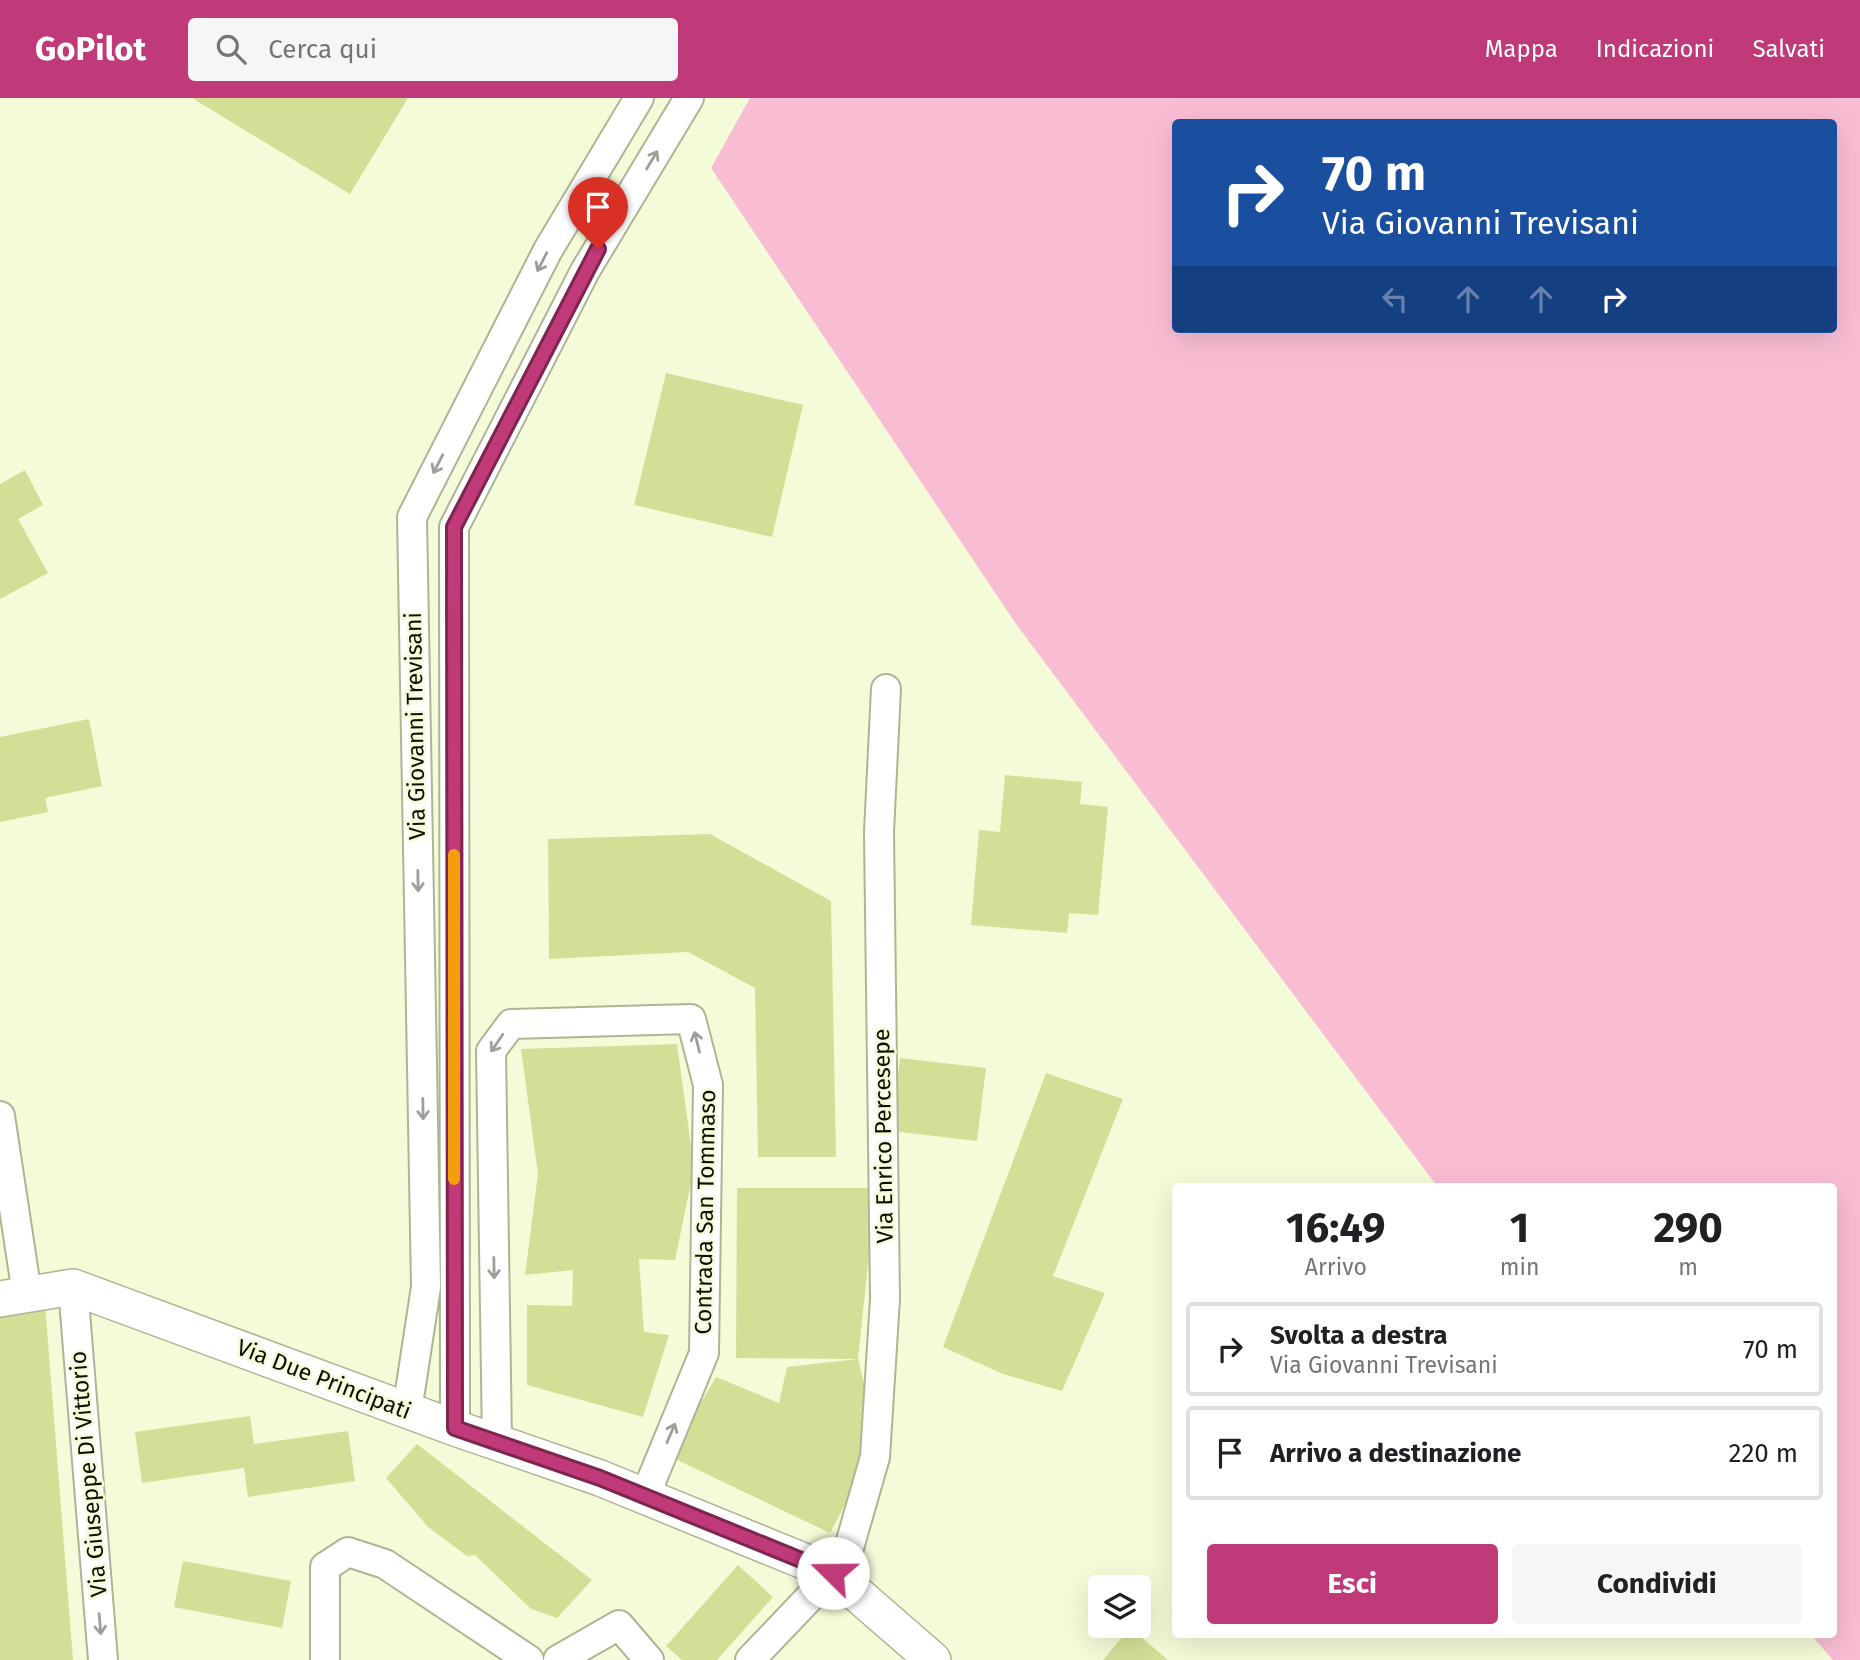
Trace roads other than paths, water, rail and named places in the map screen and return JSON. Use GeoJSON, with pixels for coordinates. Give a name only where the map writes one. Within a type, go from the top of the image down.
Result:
{"type":"FeatureCollection","features":[{"type":"Feature","properties":{"kind":"street","name":"Via Giovanni Trevisani"},"geometry":{"type":"LineString","coordinates":[[407,1411],[426,1287],[412,517],[548,250],[639,98]]}},
{"type":"Feature","properties":{"kind":"street","name":"Via Giovanni Trevisani"},"geometry":{"type":"LineString","coordinates":[[455,1428],[454,527],[586,271],[689,98]]}},
{"type":"Feature","properties":{"kind":"street","name":"Via Enrico Percesepe"},"geometry":{"type":"LineString","coordinates":[[837,1576],[875,1457],[885,1299],[879,832],[886,689]]}},
{"type":"Feature","properties":{"kind":"street","name":"Contrada San Tommaso"},"geometry":{"type":"LineString","coordinates":[[497,1441],[491,1051],[511,1024],[691,1019],[708,1085],[704,1353],[645,1496]]}},
{"type":"Feature","properties":{"kind":"street"},"geometry":{"type":"LineString","coordinates":[[0,1116],[14,1297]]}},
{"type":"Feature","properties":{"kind":"street","name":"Via Due Principati"},"geometry":{"type":"LineString","coordinates":[[14,1297],[73,1287],[645,1496],[837,1576],[933,1660]]}},
{"type":"Feature","properties":{"kind":"street","name":"Via Giuseppe Di Vittorio"},"geometry":{"type":"LineString","coordinates":[[73,1287],[103,1660]]}},
{"type":"Feature","properties":{"kind":"street"},"geometry":{"type":"LineString","coordinates":[[325,1660],[325,1567],[348,1552],[385,1564],[529,1660]]}},
{"type":"Feature","properties":{"kind":"street"},"geometry":{"type":"LineString","coordinates":[[750,1660],[837,1576]]}},
{"type":"Feature","properties":{"kind":"street"},"geometry":{"type":"LineString","coordinates":[[558,1660],[619,1625],[649,1660]]}}]}
